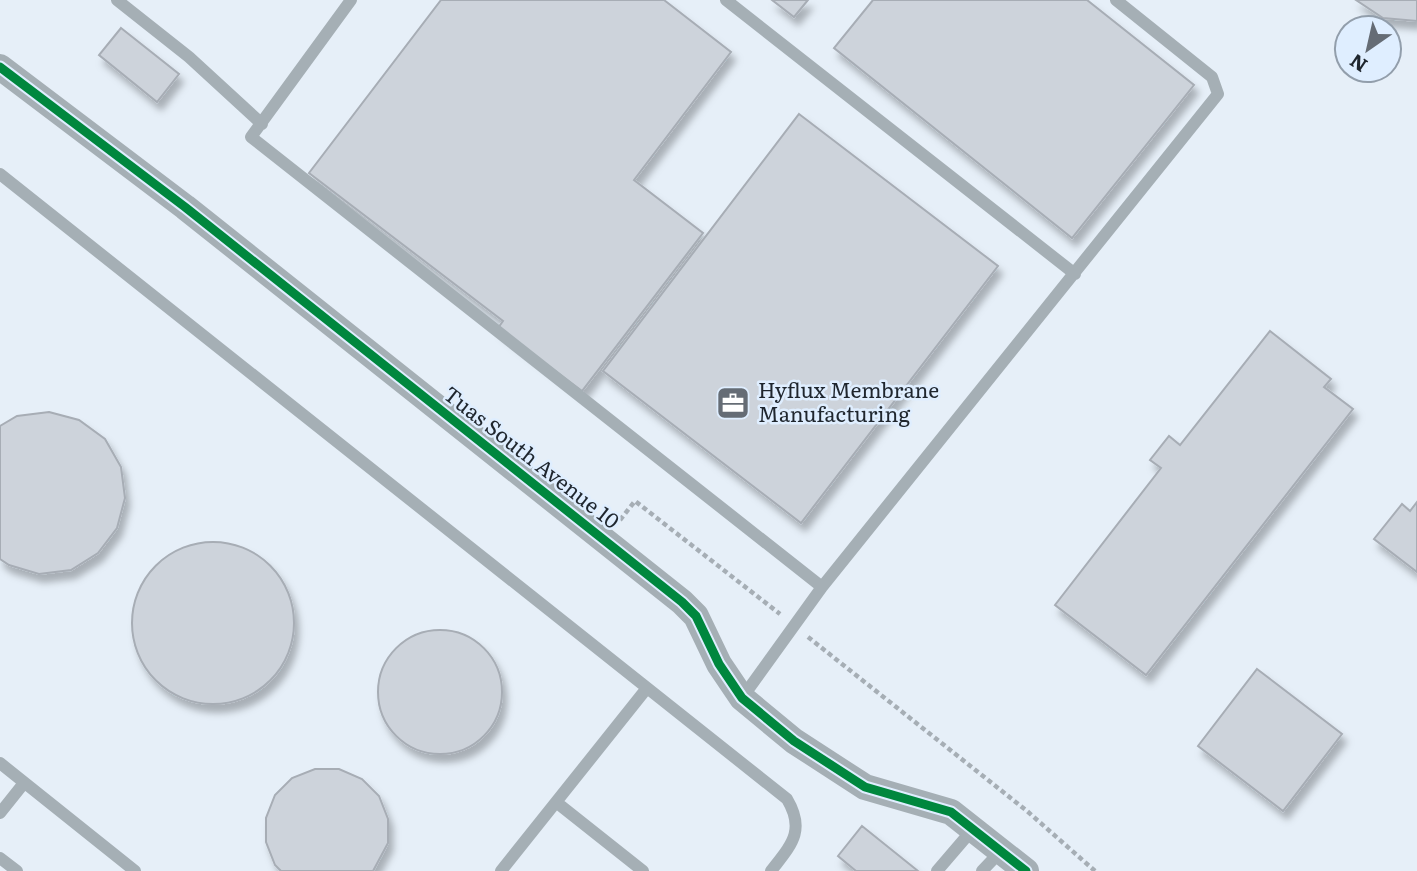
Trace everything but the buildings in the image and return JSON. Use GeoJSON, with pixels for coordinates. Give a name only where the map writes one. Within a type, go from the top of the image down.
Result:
{"type":"FeatureCollection","features":[{"type":"Feature","properties":{"kind":"street","name":"Tuas South Avenue 10"},"geometry":{"type":"LineString","coordinates":[[0,67],[185,207],[690,609],[719,664],[742,698],[794,741],[865,787],[951,812],[1026,871]]}},
{"type":"Feature","properties":{"kind":"lane"},"geometry":{"type":"LineString","coordinates":[[117,0],[189,57],[262,124]]}},
{"type":"Feature","properties":{"kind":"lane"},"geometry":{"type":"LineString","coordinates":[[351,0],[251,137],[822,587]]}},
{"type":"Feature","properties":{"kind":"lane"},"geometry":{"type":"LineString","coordinates":[[726,0],[1074,274]]}},
{"type":"Feature","properties":{"kind":"lane"},"geometry":{"type":"LineString","coordinates":[[742,698],[822,587],[1218,94],[1212,77],[1116,0]]}},
{"type":"Feature","properties":{"kind":"lane"},"geometry":{"type":"LineString","coordinates":[[0,174],[787,799],[795,812],[797,831],[792,845],[771,871]]}},
{"type":"Feature","properties":{"kind":"lane"},"geometry":{"type":"LineString","coordinates":[[501,871],[647,688]]}},
{"type":"Feature","properties":{"kind":"lane"},"geometry":{"type":"LineString","coordinates":[[0,763],[135,871]]}},
{"type":"Feature","properties":{"kind":"lane"},"geometry":{"type":"LineString","coordinates":[[0,813],[24,783]]}},
{"type":"Feature","properties":{"kind":"lane"},"geometry":{"type":"LineString","coordinates":[[556,802],[643,871]]}},
{"type":"Feature","properties":{"kind":"lane"},"geometry":{"type":"LineString","coordinates":[[937,871],[973,829]]}},
{"type":"Feature","properties":{"kind":"lane"},"geometry":{"type":"LineString","coordinates":[[982,871],[1001,851]]}},
{"type":"Feature","properties":{"kind":"lane"},"geometry":{"type":"LineString","coordinates":[[0,858],[17,871]]}},
{"type":"Feature","properties":{"kind":"path"},"geometry":{"type":"LineString","coordinates":[[605,539],[635,501],[1016,803],[1095,871]]}},
{"type":"Feature","properties":{"kind":"cycle path"},"geometry":{"type":"LineString","coordinates":[[0,67],[185,207],[682,602],[696,616],[719,664],[742,698],[794,741],[865,787],[951,812],[1026,871]]}},
{"type":"Feature","properties":{"kind":"place","name":"Hyflux Membrane Manufacturing"},"geometry":{"type":"Point","coordinates":[733,403]}}]}
